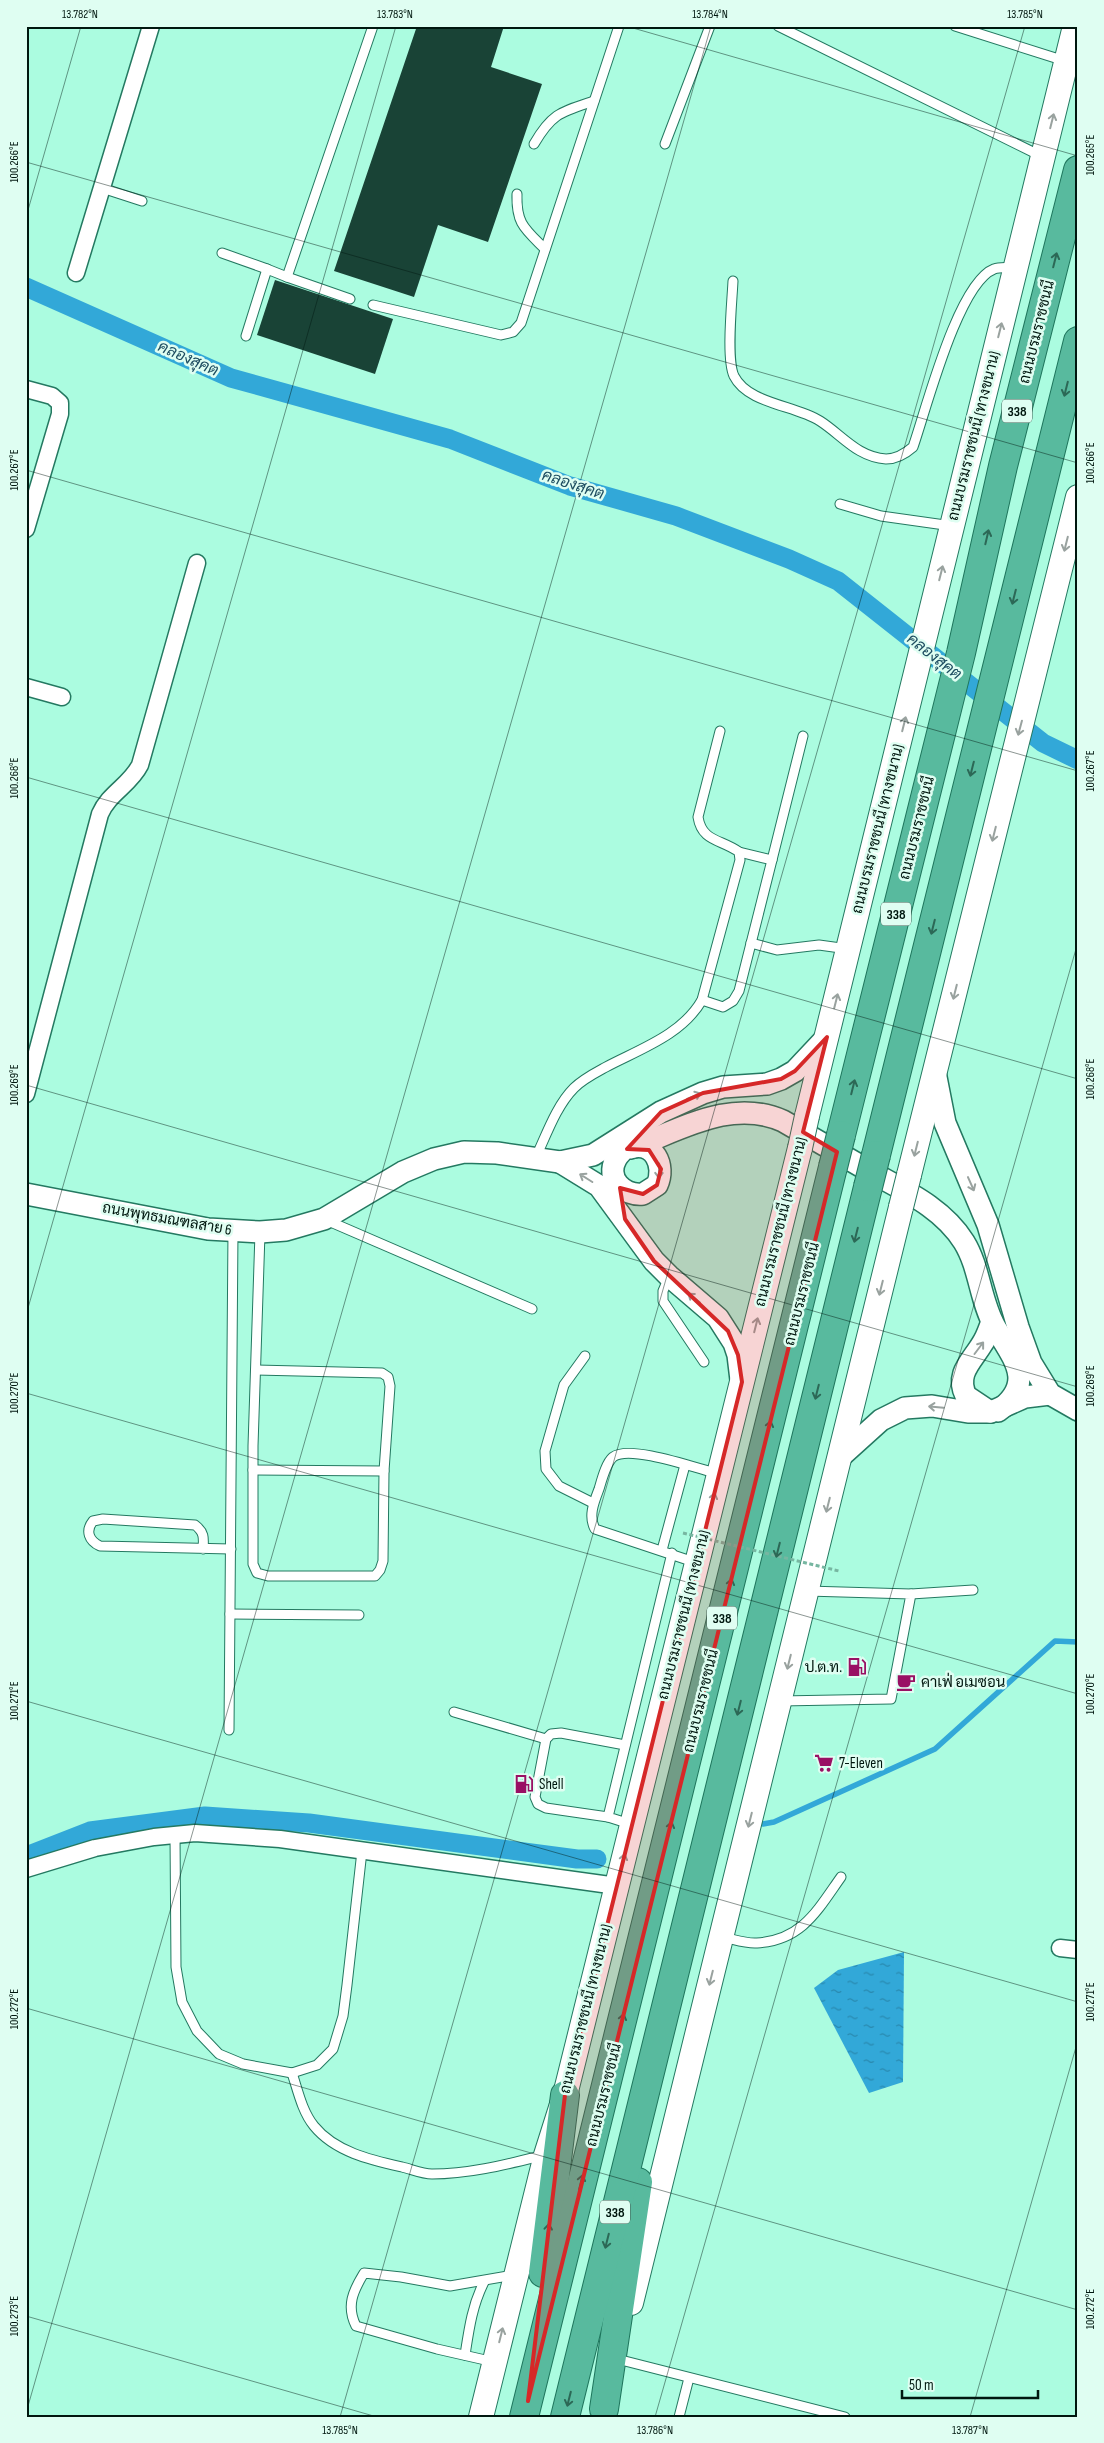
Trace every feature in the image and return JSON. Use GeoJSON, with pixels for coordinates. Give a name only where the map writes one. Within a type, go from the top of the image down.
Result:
{"type":"FeatureCollection","features":[{"type":"Feature","properties":{"kind":"highway","name":"ถนนบรมราชชนนี"},"geometry":{"type":"LineString","coordinates":[[526,2409],[961,653],[1003,466],[1078,170]]}},
{"type":"Feature","properties":{"kind":"highway","name":"338"},"geometry":{"type":"LineString","coordinates":[[565,2417],[664,2007],[1078,341]]}},
{"type":"Feature","properties":{"kind":"highway"},"geometry":{"type":"LineString","coordinates":[[604,2413],[664,2007]]}},
{"type":"Feature","properties":{"kind":"highway"},"geometry":{"type":"LineString","coordinates":[[526,2409],[565,2095]]}},
{"type":"Feature","properties":{"kind":"main road","name":"ถนนบรมราชชนนี (ทางขนาน)"},"geometry":{"type":"LineString","coordinates":[[481,2417],[546,2155],[565,2095],[617,1886],[1075,26]]}},
{"type":"Feature","properties":{"kind":"main road","name":"338"},"geometry":{"type":"LineString","coordinates":[[604,2413],[901,1206],[1078,497]]}},
{"type":"Feature","properties":{"kind":"street"},"geometry":{"type":"LineString","coordinates":[[76,273],[151,26]]}},
{"type":"Feature","properties":{"kind":"street"},"geometry":{"type":"LineString","coordinates":[[26,389],[52,396],[60,403],[60,414],[26,529]]}},
{"type":"Feature","properties":{"kind":"street"},"geometry":{"type":"LineString","coordinates":[[26,1094],[100,814],[105,802],[128,782],[140,765],[197,563]]}},
{"type":"Feature","properties":{"kind":"street"},"geometry":{"type":"LineString","coordinates":[[26,687],[62,697]]}},
{"type":"Feature","properties":{"kind":"street","name":"ถนนพุทธมณฑลสาย 6"},"geometry":{"type":"LineString","coordinates":[[26,1194],[208,1229],[260,1232],[286,1230],[324,1219],[403,1172],[434,1159],[464,1152],[496,1153],[560,1162],[593,1155],[661,1112],[703,1093],[723,1087],[767,1084],[781,1079],[795,1070],[827,1036]]}},
{"type":"Feature","properties":{"kind":"street"},"geometry":{"type":"LineString","coordinates":[[935,1072],[945,1123],[988,1224],[1024,1347],[1028,1373],[1027,1384],[1022,1394],[1001,1408]]}},
{"type":"Feature","properties":{"kind":"street"},"geometry":{"type":"LineString","coordinates":[[625,1219],[620,1188],[615,1181],[614,1166],[616,1159],[631,1148],[661,1112]]}},
{"type":"Feature","properties":{"kind":"street"},"geometry":{"type":"LineString","coordinates":[[631,1148],[728,1112],[762,1113],[783,1120],[925,1202],[948,1221],[957,1232],[972,1257],[992,1322],[1020,1372],[1019,1386],[1008,1404],[1001,1408],[978,1406],[966,1396],[962,1382],[967,1364],[983,1343],[992,1322]]}},
{"type":"Feature","properties":{"kind":"street"},"geometry":{"type":"LineString","coordinates":[[593,1155],[642,1147],[655,1154],[661,1169],[657,1185],[643,1194],[635,1195],[620,1188]]}},
{"type":"Feature","properties":{"kind":"street","name":"ถนนพุทธมณฑลสาย 6"},"geometry":{"type":"LineString","coordinates":[[560,1162],[598,1186],[625,1219],[654,1261],[718,1318],[728,1331],[738,1355],[742,1382]]}},
{"type":"Feature","properties":{"kind":"street"},"geometry":{"type":"LineString","coordinates":[[1024,1347],[1035,1370],[1050,1394],[1078,1410]]}},
{"type":"Feature","properties":{"kind":"street"},"geometry":{"type":"LineString","coordinates":[[840,1457],[881,1420],[905,1408],[932,1406],[975,1413],[1001,1408],[1030,1396],[1050,1394]]}},
{"type":"Feature","properties":{"kind":"street"},"geometry":{"type":"LineString","coordinates":[[26,1869],[95,1848],[195,1833],[238,1835],[617,1886]]}},
{"type":"Feature","properties":{"kind":"street"},"geometry":{"type":"LineString","coordinates":[[1060,1948],[1078,1950]]}},
{"type":"Feature","properties":{"kind":"lane"},"geometry":{"type":"LineString","coordinates":[[287,277],[373,26]]}},
{"type":"Feature","properties":{"kind":"lane"},"geometry":{"type":"LineString","coordinates":[[374,305],[501,335],[513,332],[520,323],[619,26]]}},
{"type":"Feature","properties":{"kind":"lane"},"geometry":{"type":"LineString","coordinates":[[665,144],[710,26]]}},
{"type":"Feature","properties":{"kind":"lane"},"geometry":{"type":"LineString","coordinates":[[778,26],[1043,157]]}},
{"type":"Feature","properties":{"kind":"lane"},"geometry":{"type":"LineString","coordinates":[[955,26],[1066,61]]}},
{"type":"Feature","properties":{"kind":"lane"},"geometry":{"type":"LineString","coordinates":[[534,144],[544,127],[558,113],[594,101]]}},
{"type":"Feature","properties":{"kind":"lane"},"geometry":{"type":"LineString","coordinates":[[102,188],[142,201]]}},
{"type":"Feature","properties":{"kind":"lane"},"geometry":{"type":"LineString","coordinates":[[517,194],[516,211],[520,224],[545,249]]}},
{"type":"Feature","properties":{"kind":"lane"},"geometry":{"type":"LineString","coordinates":[[222,253],[350,299]]}},
{"type":"Feature","properties":{"kind":"lane"},"geometry":{"type":"LineString","coordinates":[[733,280],[731,364],[740,387],[753,395],[806,413],[822,422],[860,452],[886,459],[903,456],[913,447],[956,319],[972,288],[994,269],[1016,267]]}},
{"type":"Feature","properties":{"kind":"lane"},"geometry":{"type":"LineString","coordinates":[[246,336],[267,269]]}},
{"type":"Feature","properties":{"kind":"lane"},"geometry":{"type":"LineString","coordinates":[[840,504],[881,516],[952,526]]}},
{"type":"Feature","properties":{"kind":"lane"},"geometry":{"type":"LineString","coordinates":[[720,730],[698,818],[700,829],[708,837],[739,852],[772,860]]}},
{"type":"Feature","properties":{"kind":"lane"},"geometry":{"type":"LineString","coordinates":[[702,1000],[723,1007],[733,1001],[739,991],[803,736]]}},
{"type":"Feature","properties":{"kind":"lane"},"geometry":{"type":"LineString","coordinates":[[535,1159],[567,1096],[575,1087],[589,1077],[677,1029],[693,1016],[702,1000],[740,860],[739,852]]}},
{"type":"Feature","properties":{"kind":"lane"},"geometry":{"type":"LineString","coordinates":[[751,943],[777,950],[819,945],[848,948]]}},
{"type":"Feature","properties":{"kind":"lane"},"geometry":{"type":"LineString","coordinates":[[324,1219],[532,1310]]}},
{"type":"Feature","properties":{"kind":"lane"},"geometry":{"type":"LineString","coordinates":[[229,1730],[233,1231]]}},
{"type":"Feature","properties":{"kind":"lane"},"geometry":{"type":"LineString","coordinates":[[256,1370],[366,1372],[382,1373],[388,1377],[390,1386],[384,1471],[383,1561],[380,1570],[374,1576],[268,1576],[257,1573],[252,1564],[253,1470],[260,1232]]}},
{"type":"Feature","properties":{"kind":"lane"},"geometry":{"type":"LineString","coordinates":[[669,1276],[663,1291],[663,1301],[704,1362]]}},
{"type":"Feature","properties":{"kind":"lane"},"geometry":{"type":"LineString","coordinates":[[585,1356],[564,1385],[545,1451],[546,1469],[560,1486],[593,1503]]}},
{"type":"Feature","properties":{"kind":"lane"},"geometry":{"type":"LineString","coordinates":[[697,1563],[672,1553],[595,1529],[591,1522],[593,1503],[612,1458],[620,1454],[630,1453],[719,1474]]}},
{"type":"Feature","properties":{"kind":"lane"},"geometry":{"type":"LineString","coordinates":[[662,1550],[685,1465]]}},
{"type":"Feature","properties":{"kind":"lane"},"geometry":{"type":"LineString","coordinates":[[253,1470],[384,1471]]}},
{"type":"Feature","properties":{"kind":"lane"},"geometry":{"type":"LineString","coordinates":[[203,1548],[204,1536],[202,1530],[195,1525],[103,1519],[93,1521],[89,1526],[88,1536],[93,1543],[100,1546],[231,1549]]}},
{"type":"Feature","properties":{"kind":"lane"},"geometry":{"type":"LineString","coordinates":[[608,1816],[672,1553]]}},
{"type":"Feature","properties":{"kind":"lane"},"geometry":{"type":"LineString","coordinates":[[807,1590],[911,1594],[972,1590]]}},
{"type":"Feature","properties":{"kind":"lane"},"geometry":{"type":"LineString","coordinates":[[780,1701],[891,1699],[911,1594]]}},
{"type":"Feature","properties":{"kind":"lane"},"geometry":{"type":"LineString","coordinates":[[230,1614],[360,1615]]}},
{"type":"Feature","properties":{"kind":"lane"},"geometry":{"type":"LineString","coordinates":[[454,1712],[546,1739]]}},
{"type":"Feature","properties":{"kind":"lane"},"geometry":{"type":"LineString","coordinates":[[625,1745],[561,1733],[551,1734],[546,1739],[535,1796],[538,1804],[546,1808],[608,1816],[632,1824]]}},
{"type":"Feature","properties":{"kind":"lane"},"geometry":{"type":"LineString","coordinates":[[175,1835],[176,1967],[182,2002],[197,2031],[219,2054],[244,2064],[292,2073],[317,2065],[333,2049],[342,2016],[347,1985],[362,1851]]}},
{"type":"Feature","properties":{"kind":"lane"},"geometry":{"type":"LineString","coordinates":[[721,1937],[755,1943],[783,1938],[797,1931],[813,1917],[841,1877]]}},
{"type":"Feature","properties":{"kind":"lane"},"geometry":{"type":"LineString","coordinates":[[292,2073],[304,2111],[318,2130],[345,2150],[371,2160],[430,2174],[466,2172],[546,2155]]}},
{"type":"Feature","properties":{"kind":"lane"},"geometry":{"type":"LineString","coordinates":[[494,2362],[356,2326],[350,2313],[353,2290],[364,2273],[450,2286],[484,2282],[516,2274]]}},
{"type":"Feature","properties":{"kind":"lane"},"geometry":{"type":"LineString","coordinates":[[465,2355],[469,2322],[484,2282]]}},
{"type":"Feature","properties":{"kind":"lane"},"geometry":{"type":"LineString","coordinates":[[617,2359],[845,2417]]}},
{"type":"Feature","properties":{"kind":"lane"},"geometry":{"type":"LineString","coordinates":[[679,2417],[689,2378]]}},
{"type":"Feature","properties":{"kind":"path"},"geometry":{"type":"LineString","coordinates":[[683,1532],[839,1571]]}},
{"type":"Feature","properties":{"kind":"highlighted area"},"geometry":{"type":"Polygon","coordinates":[[[827,1037],[803,1132],[837,1152],[528,2401],[565,2095],[742,1382],[738,1355],[728,1331],[654,1261],[625,1219],[620,1188],[643,1194],[657,1185],[661,1169],[649,1150],[627,1149],[661,1112],[703,1093],[781,1079],[795,1071],[827,1037]]]}},
{"type":"Feature","properties":{"kind":"water"},"geometry":{"type":"Polygon","coordinates":[[[904,1952],[903,2082],[869,2093],[814,1988],[838,1970],[904,1952]]]}},
{"type":"Feature","properties":{"kind":"building"},"geometry":{"type":"Polygon","coordinates":[[[417,26],[504,26],[491,67],[542,84],[488,242],[438,225],[414,297],[334,271],[417,26]]]}},
{"type":"Feature","properties":{"kind":"building"},"geometry":{"type":"Polygon","coordinates":[[[275,280],[393,319],[375,374],[257,335],[275,280]]]}},
{"type":"Feature","properties":{"kind":"waterway","name":"คลองสุคต"},"geometry":{"type":"LineString","coordinates":[[26,287],[231,378],[450,439],[570,486],[676,516],[789,559],[838,581],[1043,743],[1078,760]]}},
{"type":"Feature","properties":{"kind":"waterway"},"geometry":{"type":"LineString","coordinates":[[763,1824],[774,1822],[935,1749],[1055,1641],[1078,1642]]}},
{"type":"Feature","properties":{"kind":"waterway"},"geometry":{"type":"LineString","coordinates":[[26,1856],[90,1831],[205,1816],[309,1823],[577,1859],[597,1859]]}},
{"type":"Feature","properties":{"kind":"place","name":"ป.ต.ท."},"geometry":{"type":"Point","coordinates":[857,1667]}},
{"type":"Feature","properties":{"kind":"place","name":"คาเฟ่ อเมซอน"},"geometry":{"type":"Point","coordinates":[906,1682]}},
{"type":"Feature","properties":{"kind":"place","name":"7-Eleven"},"geometry":{"type":"Point","coordinates":[824,1763]}},
{"type":"Feature","properties":{"kind":"place","name":"Shell"},"geometry":{"type":"Point","coordinates":[524,1784]}}]}
